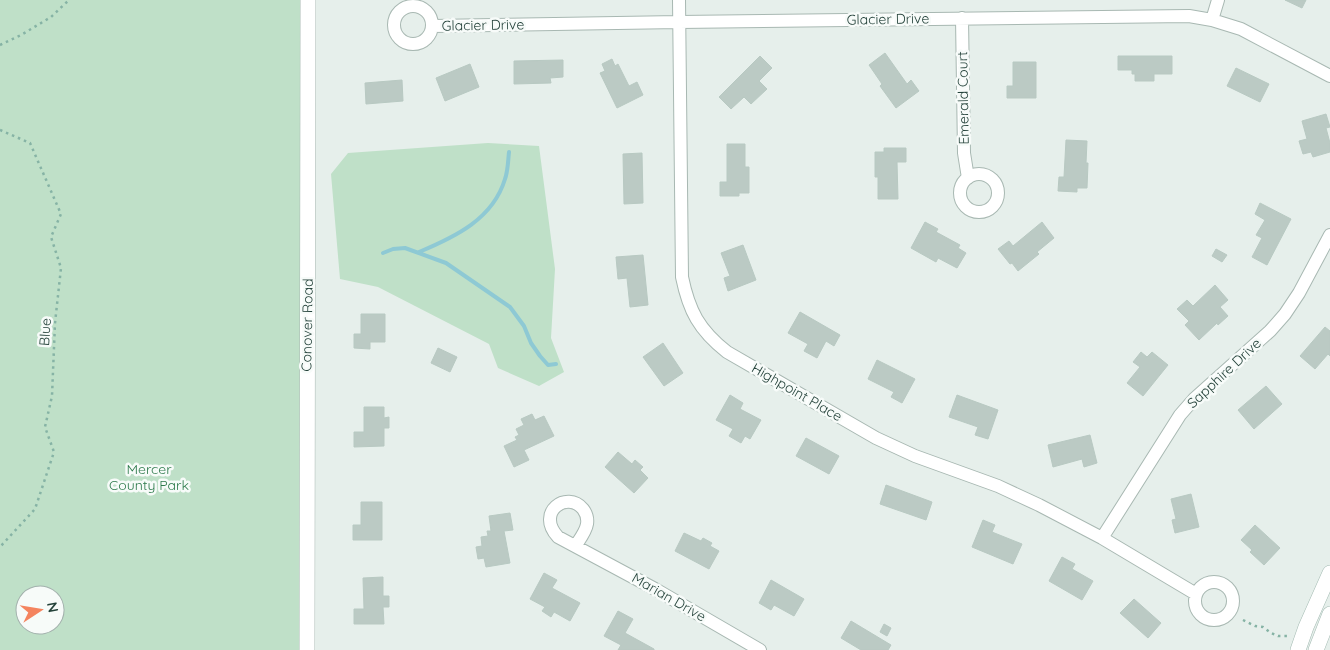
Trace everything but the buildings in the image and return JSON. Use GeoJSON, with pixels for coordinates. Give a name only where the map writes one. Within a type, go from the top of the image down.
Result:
{"type":"FeatureCollection","features":[{"type":"Feature","properties":{"kind":"street","name":"Conover Road"},"geometry":{"type":"LineString","coordinates":[[307,650],[308,0]]}},
{"type":"Feature","properties":{"kind":"street","name":"Highpoint Place"},"geometry":{"type":"LineString","coordinates":[[678,0],[682,278],[686,297],[693,314],[703,329],[727,352],[876,438],[915,456],[1014,494],[1067,518],[1196,594]]}},
{"type":"Feature","properties":{"kind":"street"},"geometry":{"type":"LineString","coordinates":[[1212,20],[1218,0]]}},
{"type":"Feature","properties":{"kind":"street","name":"Glacier Drive"},"geometry":{"type":"LineString","coordinates":[[433,26],[1189,16],[1212,20],[1241,30],[1330,76]]}},
{"type":"Feature","properties":{"kind":"street","name":"Emerald Court"},"geometry":{"type":"LineString","coordinates":[[962,18],[964,153],[968,178]]}},
{"type":"Feature","properties":{"kind":"street","name":"Sapphire Drive"},"geometry":{"type":"LineString","coordinates":[[1102,538],[1180,415],[1194,399],[1270,331],[1285,314],[1299,293],[1330,235]]}},
{"type":"Feature","properties":{"kind":"street","name":"Marian Drive"},"geometry":{"type":"LineString","coordinates":[[576,545],[760,650]]}},
{"type":"Feature","properties":{"kind":"street"},"geometry":{"type":"LineString","coordinates":[[1298,650],[1330,573]]}},
{"type":"Feature","properties":{"kind":"street"},"geometry":{"type":"LineString","coordinates":[[1316,650],[1330,614]]}},
{"type":"Feature","properties":{"kind":"path"},"geometry":{"type":"LineString","coordinates":[[0,46],[51,17],[69,0]]}},
{"type":"Feature","properties":{"kind":"path","name":"Blue"},"geometry":{"type":"LineString","coordinates":[[0,130],[30,143],[61,214],[51,237],[61,268],[52,396],[46,427],[54,452],[35,509],[0,546]]}},
{"type":"Feature","properties":{"kind":"path"},"geometry":{"type":"LineString","coordinates":[[1243,620],[1255,626],[1264,627],[1278,636],[1287,636]]}},
{"type":"Feature","properties":{"kind":"green space","name":"Mercer County Park"},"geometry":{"type":"Polygon","coordinates":[[[0,0],[301,0],[305,650],[0,650],[0,0]]]}},
{"type":"Feature","properties":{"kind":"green space"},"geometry":{"type":"Polygon","coordinates":[[[488,143],[539,146],[555,269],[551,338],[564,372],[539,386],[498,368],[489,344],[378,287],[340,279],[331,174],[348,153],[488,143]]]}},
{"type":"Feature","properties":{"kind":"waterway"},"geometry":{"type":"LineString","coordinates":[[419,252],[459,233],[482,216],[492,205],[505,179],[509,152]]}},
{"type":"Feature","properties":{"kind":"waterway"},"geometry":{"type":"LineString","coordinates":[[383,253],[393,249],[405,248],[446,263],[510,307],[524,326],[531,343],[540,356],[548,365],[556,364]]}}]}
